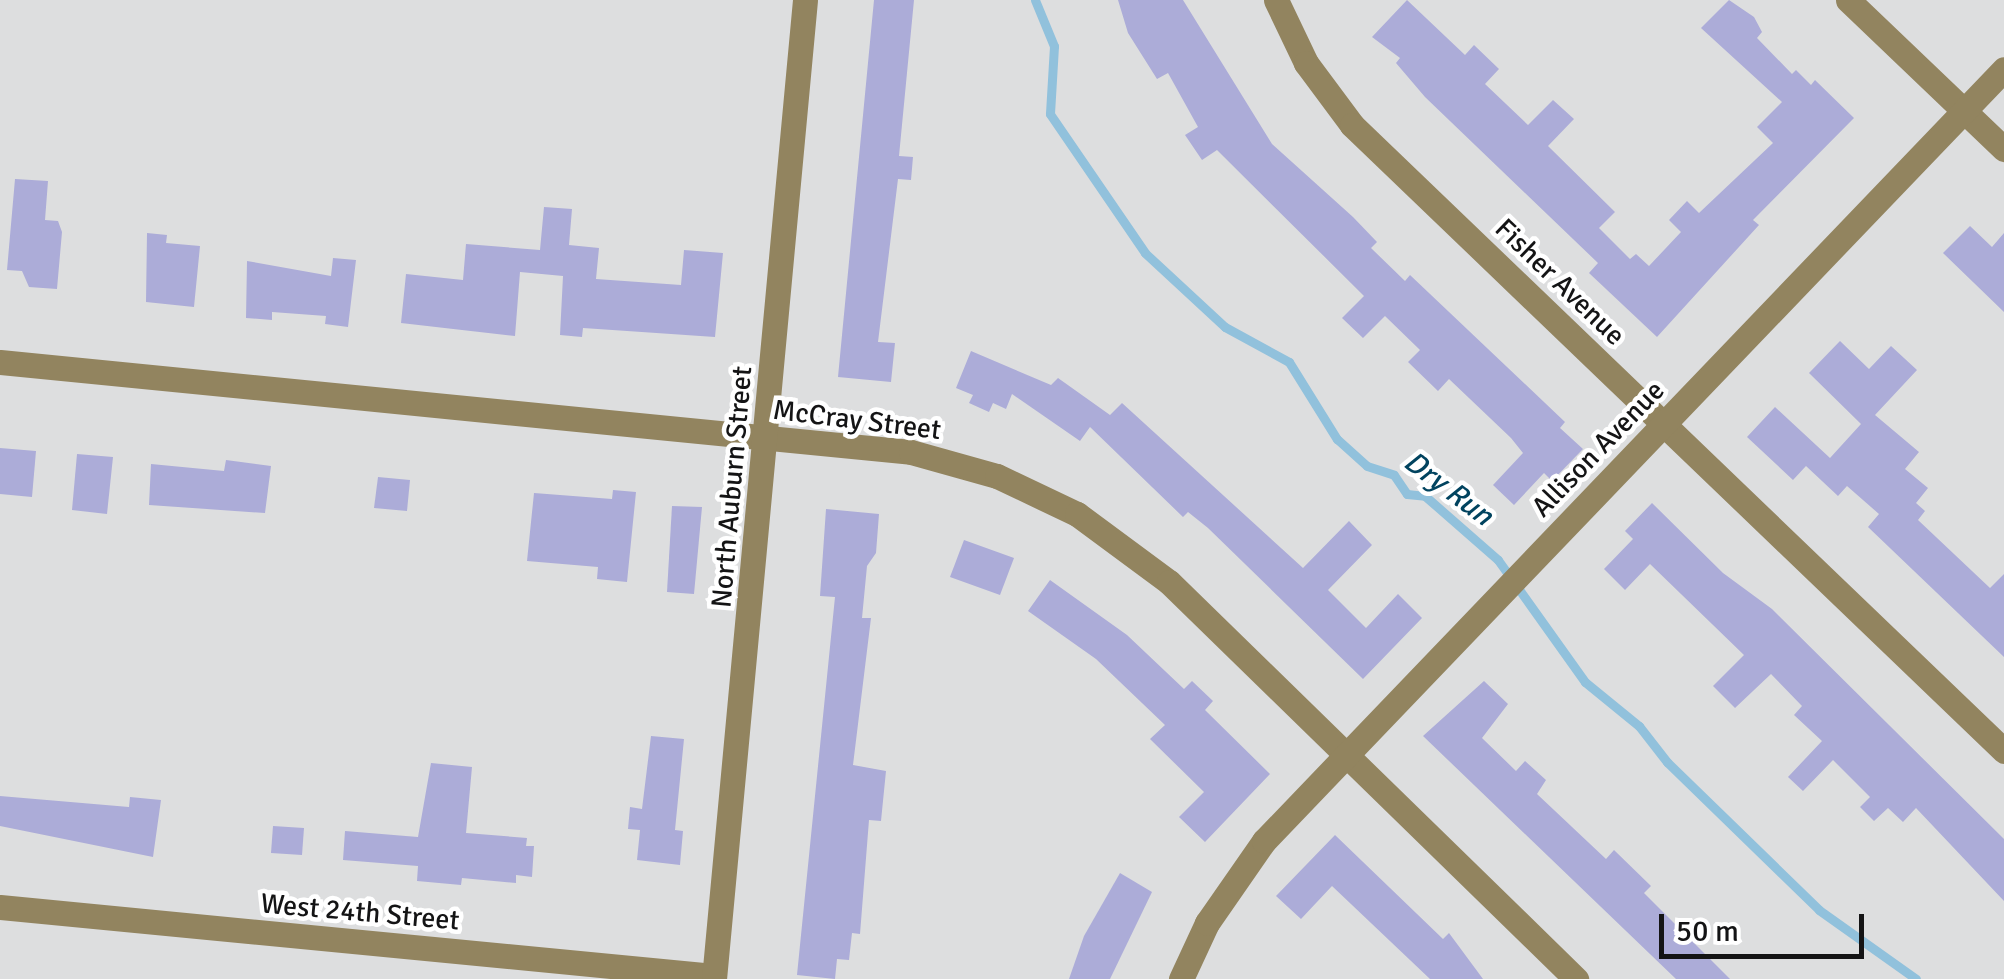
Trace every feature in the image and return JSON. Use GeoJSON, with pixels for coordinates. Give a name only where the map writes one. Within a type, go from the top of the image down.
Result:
{"type":"FeatureCollection","features":[{"type":"Feature","properties":{"kind":"street","name":"North Auburn Street"},"geometry":{"type":"LineString","coordinates":[[714,978],[805,0]]}},
{"type":"Feature","properties":{"kind":"street","name":"Fisher Avenue"},"geometry":{"type":"LineString","coordinates":[[1276,0],[1306,63],[1352,125],[2004,751]]}},
{"type":"Feature","properties":{"kind":"street"},"geometry":{"type":"LineString","coordinates":[[1848,0],[2004,149]]}},
{"type":"Feature","properties":{"kind":"street","name":"Allison Avenue"},"geometry":{"type":"LineString","coordinates":[[1181,979],[1207,923],[1249,860],[1346,754],[2004,69]]}},
{"type":"Feature","properties":{"kind":"street","name":"McCray Street"},"geometry":{"type":"LineString","coordinates":[[0,362],[912,452],[961,464],[1077,514],[1169,582],[1576,979]]}},
{"type":"Feature","properties":{"kind":"street","name":"West 24th Street"},"geometry":{"type":"LineString","coordinates":[[0,907],[714,978]]}},
{"type":"Feature","properties":{"kind":"building"},"geometry":{"type":"Polygon","coordinates":[[[874,0],[914,0],[899,156],[913,157],[911,180],[898,179],[878,342],[895,343],[891,382],[838,377],[874,0]]]}},
{"type":"Feature","properties":{"kind":"building"},"geometry":{"type":"Polygon","coordinates":[[[1118,0],[1183,0],[1272,144],[1353,217],[1377,242],[1371,248],[1405,281],[1410,275],[1565,422],[1560,428],[1583,449],[1552,481],[1544,473],[1514,505],[1493,485],[1523,453],[1511,438],[1449,379],[1438,391],[1408,362],[1420,350],[1385,316],[1363,338],[1342,318],[1364,296],[1217,150],[1202,160],[1185,135],[1198,127],[1168,73],[1157,79],[1128,33],[1118,0]]]}},
{"type":"Feature","properties":{"kind":"building"},"geometry":{"type":"Polygon","coordinates":[[[1407,0],[1465,55],[1474,45],[1499,69],[1485,84],[1528,125],[1553,100],[1574,119],[1548,146],[1615,212],[1599,228],[1630,259],[1636,254],[1649,266],[1681,232],[1669,220],[1687,201],[1699,213],[1773,143],[1757,127],[1782,102],[1701,28],[1729,0],[1754,17],[1762,32],[1757,38],[1792,74],[1796,70],[1811,85],[1815,80],[1854,118],[1753,220],[1759,225],[1657,337],[1589,273],[1598,263],[1425,97],[1396,63],[1400,58],[1372,37],[1407,0]]]}},
{"type":"Feature","properties":{"kind":"building"},"geometry":{"type":"Polygon","coordinates":[[[15,179],[48,181],[45,220],[58,221],[62,232],[57,289],[29,287],[22,271],[7,270],[15,179]]]}},
{"type":"Feature","properties":{"kind":"building"},"geometry":{"type":"Polygon","coordinates":[[[544,207],[572,209],[569,245],[599,248],[596,279],[681,285],[684,250],[723,253],[715,337],[583,328],[582,337],[560,335],[563,276],[520,272],[515,336],[401,323],[406,274],[463,280],[466,244],[540,250],[544,207]]]}},
{"type":"Feature","properties":{"kind":"building"},"geometry":{"type":"Polygon","coordinates":[[[1970,226],[1992,247],[2004,233],[2004,312],[1943,253],[1970,226]]]}},
{"type":"Feature","properties":{"kind":"building"},"geometry":{"type":"Polygon","coordinates":[[[147,233],[167,235],[166,243],[200,246],[194,307],[146,302],[147,233]]]}},
{"type":"Feature","properties":{"kind":"building"},"geometry":{"type":"Polygon","coordinates":[[[333,258],[356,260],[348,327],[325,324],[326,316],[272,312],[272,320],[246,318],[247,261],[331,276],[333,258]]]}},
{"type":"Feature","properties":{"kind":"building"},"geometry":{"type":"Polygon","coordinates":[[[1840,341],[1869,369],[1891,346],[1917,370],[1875,415],[1919,452],[1905,469],[1928,488],[1916,503],[1925,511],[1918,520],[1990,588],[2004,574],[2004,657],[1868,527],[1879,514],[1847,486],[1838,496],[1806,466],[1793,480],[1747,437],[1775,407],[1830,458],[1861,424],[1809,373],[1840,341]]]}},
{"type":"Feature","properties":{"kind":"building"},"geometry":{"type":"Polygon","coordinates":[[[971,351],[1051,385],[1058,378],[1110,415],[1122,403],[1303,568],[1349,521],[1372,545],[1328,590],[1366,628],[1398,594],[1422,618],[1363,679],[1208,528],[1188,512],[1183,517],[1090,427],[1080,441],[1012,394],[1006,409],[993,403],[989,412],[969,403],[973,395],[956,388],[971,351]]]}},
{"type":"Feature","properties":{"kind":"building"},"geometry":{"type":"Polygon","coordinates":[[[0,448],[36,451],[32,497],[0,494],[0,448]]]}},
{"type":"Feature","properties":{"kind":"building"},"geometry":{"type":"Polygon","coordinates":[[[77,454],[113,457],[107,514],[72,510],[77,454]]]}},
{"type":"Feature","properties":{"kind":"building"},"geometry":{"type":"Polygon","coordinates":[[[226,460],[271,466],[265,513],[149,505],[151,464],[224,471],[226,460]]]}},
{"type":"Feature","properties":{"kind":"building"},"geometry":{"type":"Polygon","coordinates":[[[378,477],[410,480],[407,511],[374,508],[378,477]]]}},
{"type":"Feature","properties":{"kind":"building"},"geometry":{"type":"Polygon","coordinates":[[[613,490],[636,492],[627,582],[597,579],[598,567],[527,561],[534,493],[612,499],[613,490]]]}},
{"type":"Feature","properties":{"kind":"building"},"geometry":{"type":"Polygon","coordinates":[[[1652,503],[1723,573],[1772,609],[2004,839],[2004,901],[1916,808],[1903,822],[1888,808],[1874,821],[1860,807],[1870,797],[1833,760],[1803,791],[1788,777],[1822,741],[1794,715],[1802,706],[1771,674],[1735,708],[1713,686],[1744,655],[1650,564],[1625,590],[1604,569],[1633,539],[1625,531],[1652,503]]]}},
{"type":"Feature","properties":{"kind":"building"},"geometry":{"type":"Polygon","coordinates":[[[672,506],[702,507],[694,594],[667,592],[672,506]]]}},
{"type":"Feature","properties":{"kind":"building"},"geometry":{"type":"Polygon","coordinates":[[[826,509],[879,514],[876,553],[867,566],[862,618],[871,618],[853,765],[886,771],[881,821],[869,820],[860,934],[852,933],[849,960],[837,959],[835,979],[797,975],[835,597],[820,596],[826,509]]]}},
{"type":"Feature","properties":{"kind":"building"},"geometry":{"type":"Polygon","coordinates":[[[964,540],[1014,558],[1000,595],[950,577],[964,540]]]}},
{"type":"Feature","properties":{"kind":"building"},"geometry":{"type":"Polygon","coordinates":[[[1050,580],[1127,635],[1184,689],[1192,681],[1213,701],[1205,710],[1270,774],[1205,842],[1179,817],[1204,792],[1150,739],[1165,725],[1096,659],[1028,611],[1050,580]]]}},
{"type":"Feature","properties":{"kind":"building"},"geometry":{"type":"Polygon","coordinates":[[[1484,681],[1508,704],[1482,738],[1516,771],[1525,761],[1546,780],[1537,794],[1606,859],[1614,850],[1651,886],[1644,893],[1730,979],[1676,979],[1423,736],[1484,681]]]}},
{"type":"Feature","properties":{"kind":"building"},"geometry":{"type":"Polygon","coordinates":[[[651,736],[684,739],[675,830],[683,831],[680,865],[637,860],[640,830],[628,829],[630,807],[642,809],[651,736]]]}},
{"type":"Feature","properties":{"kind":"building"},"geometry":{"type":"Polygon","coordinates":[[[431,763],[472,767],[466,833],[527,838],[526,846],[534,846],[532,877],[516,875],[516,883],[462,878],[461,885],[417,881],[418,866],[343,860],[345,831],[418,837],[431,763]]]}},
{"type":"Feature","properties":{"kind":"building"},"geometry":{"type":"Polygon","coordinates":[[[0,796],[129,807],[130,797],[161,800],[153,857],[0,826],[0,796]]]}},
{"type":"Feature","properties":{"kind":"building"},"geometry":{"type":"Polygon","coordinates":[[[273,826],[304,828],[302,855],[271,853],[273,826]]]}},
{"type":"Feature","properties":{"kind":"building"},"geometry":{"type":"Polygon","coordinates":[[[1335,835],[1443,939],[1449,933],[1483,979],[1430,979],[1332,886],[1301,919],[1276,896],[1335,835]]]}},
{"type":"Feature","properties":{"kind":"building"},"geometry":{"type":"Polygon","coordinates":[[[1120,873],[1152,892],[1110,979],[1069,979],[1084,936],[1120,873]]]}},
{"type":"Feature","properties":{"kind":"waterway","name":"Dry Run"},"geometry":{"type":"LineString","coordinates":[[1035,0],[1054,46],[1050,114],[1145,253],[1225,327],[1289,362],[1337,439],[1367,466],[1394,475],[1407,494],[1425,496],[1498,560],[1585,682],[1639,726],[1667,762],[1819,910],[1916,979]]}}]}
